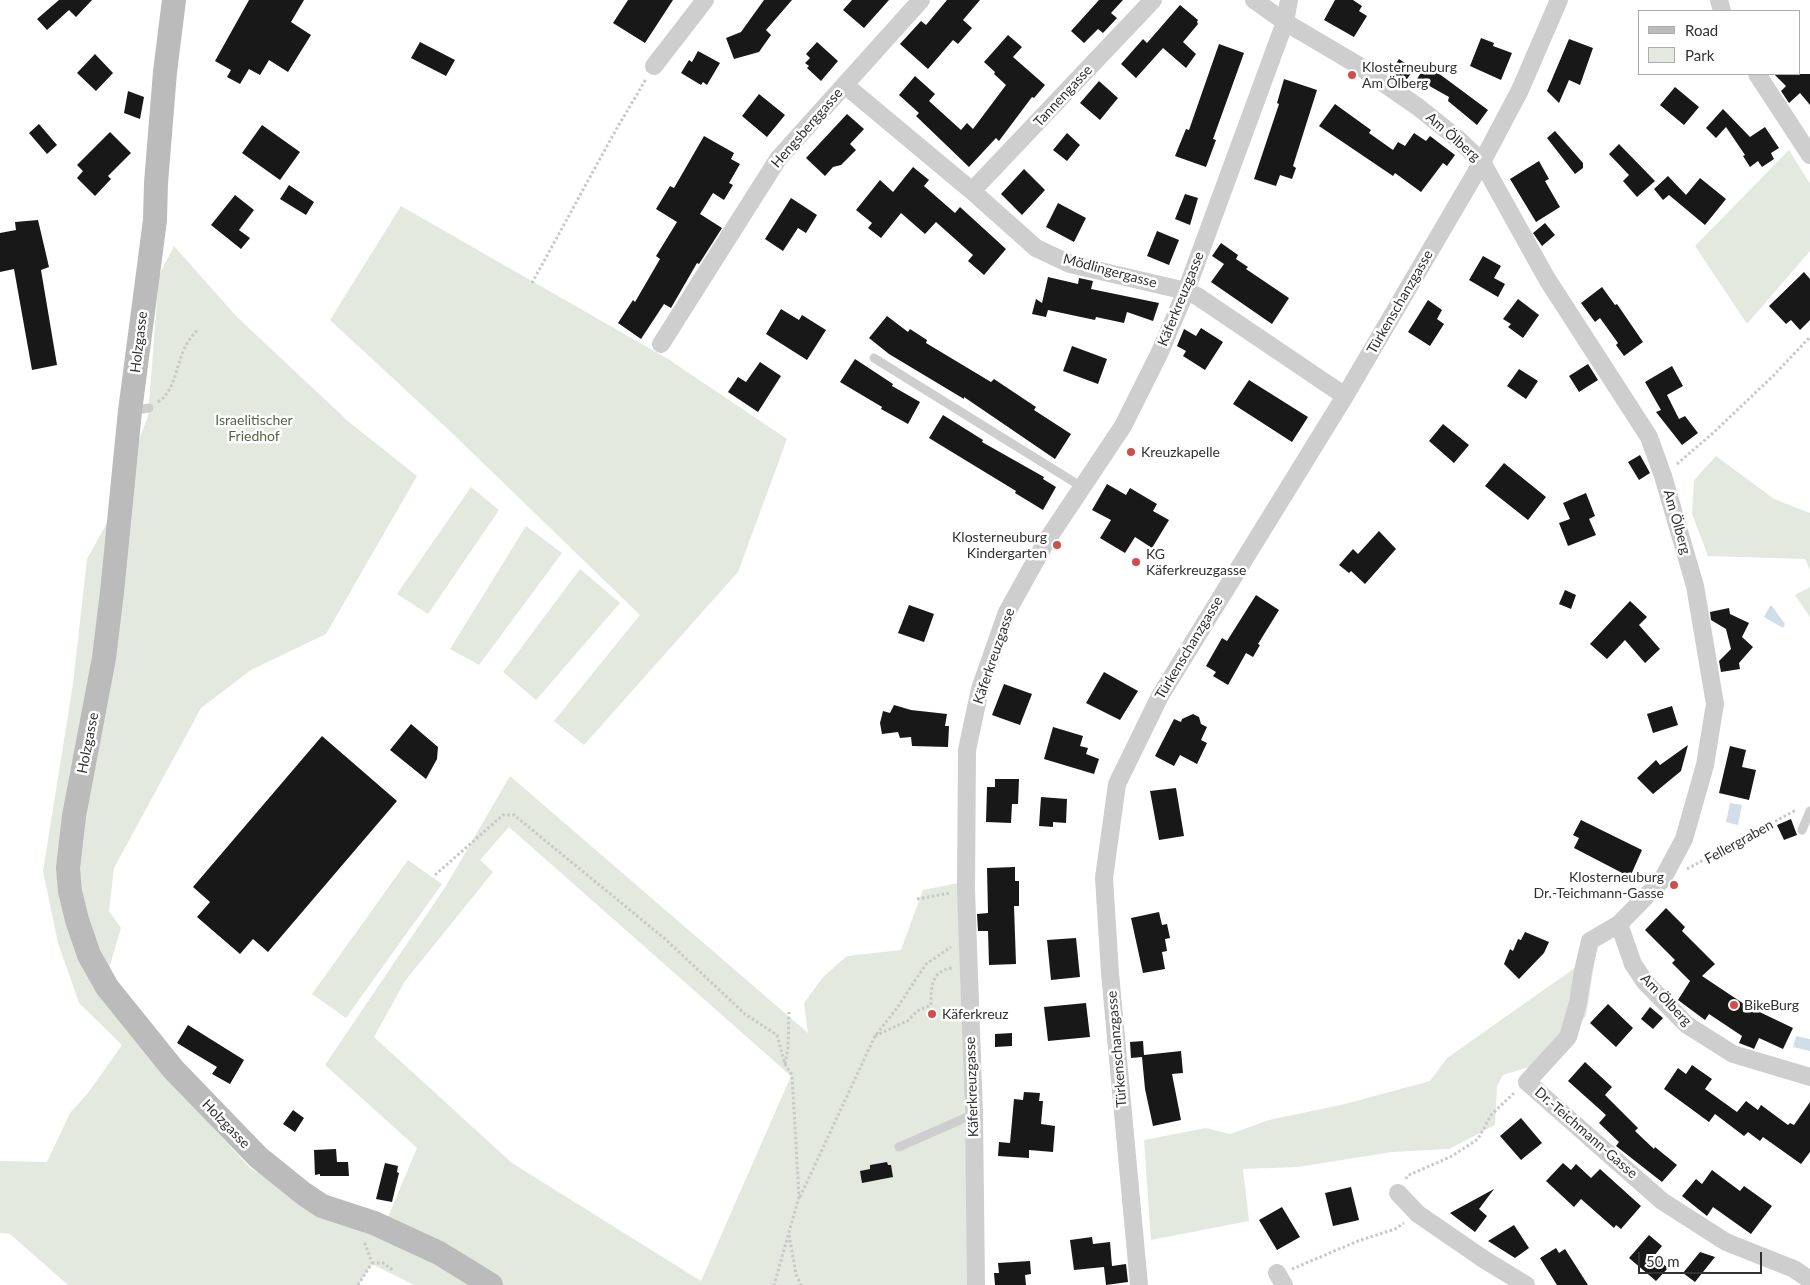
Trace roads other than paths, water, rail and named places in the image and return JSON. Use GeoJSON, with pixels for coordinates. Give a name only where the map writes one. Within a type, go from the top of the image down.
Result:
{"type":"FeatureCollection","features":[{"type":"Feature","properties":{"kind":"street","name":"Holzgasse"},"geometry":{"type":"LineString","coordinates":[[174,0],[165,72],[140,410],[104,658],[74,816],[68,868],[70,891],[77,920],[89,955],[108,987],[173,1069],[266,1163],[322,1206],[374,1223],[439,1253],[491,1285]]}},
{"type":"Feature","properties":{"kind":"street"},"geometry":{"type":"LineString","coordinates":[[654,66],[705,0]]}},
{"type":"Feature","properties":{"kind":"street","name":"Hengsberggasse"},"geometry":{"type":"LineString","coordinates":[[661,344],[778,159],[922,0]]}},
{"type":"Feature","properties":{"kind":"street","name":"Tannengasse"},"geometry":{"type":"LineString","coordinates":[[972,192],[1153,0]]}},
{"type":"Feature","properties":{"kind":"street","name":"Am Ölberg"},"geometry":{"type":"LineString","coordinates":[[1254,0],[1285,22],[1356,64],[1418,107],[1458,139],[1482,162],[1547,279],[1649,437],[1663,476],[1695,586],[1715,704],[1705,765],[1684,839],[1666,874],[1619,924],[1633,964],[1645,982],[1687,1025],[1733,1054],[1810,1077]]}},
{"type":"Feature","properties":{"kind":"street","name":"Käferkreuzgasse"},"geometry":{"type":"LineString","coordinates":[[976,1285],[974,1114],[966,890],[967,750],[980,689],[1007,612],[1047,540],[1123,426],[1159,354],[1186,290],[1285,22],[1289,0]]}},
{"type":"Feature","properties":{"kind":"street","name":"Türkenschanzgasse"},"geometry":{"type":"LineString","coordinates":[[1139,1285],[1110,973],[1104,878],[1118,784],[1160,696],[1345,396],[1482,162],[1520,90],[1559,0]]}},
{"type":"Feature","properties":{"kind":"street"},"geometry":{"type":"LineString","coordinates":[[1758,75],[1810,155]]}},
{"type":"Feature","properties":{"kind":"street","name":"Mödlingergasse"},"geometry":{"type":"LineString","coordinates":[[845,85],[1036,248],[1070,264],[1186,290],[1345,396]]}},
{"type":"Feature","properties":{"kind":"street","name":"Dr.-Teichmann-Gasse"},"geometry":{"type":"LineString","coordinates":[[1619,924],[1590,942],[1578,1003],[1568,1037],[1527,1082],[1662,1201],[1726,1242],[1794,1269],[1810,1280]]}},
{"type":"Feature","properties":{"kind":"street"},"geometry":{"type":"LineString","coordinates":[[1398,1192],[1418,1214],[1485,1260],[1526,1285]]}},
{"type":"Feature","properties":{"kind":"lane"},"geometry":{"type":"LineString","coordinates":[[874,358],[1082,487]]}},
{"type":"Feature","properties":{"kind":"lane"},"geometry":{"type":"LineString","coordinates":[[1802,830],[1806,809]]}},
{"type":"Feature","properties":{"kind":"lane"},"geometry":{"type":"LineString","coordinates":[[899,1146],[974,1114]]}},
{"type":"Feature","properties":{"kind":"place","name":"Klosterneuburg Am Ölberg"},"geometry":{"type":"Point","coordinates":[1352,75]}},
{"type":"Feature","properties":{"kind":"place","name":"Kreuzkapelle"},"geometry":{"type":"Point","coordinates":[1131,452]}},
{"type":"Feature","properties":{"kind":"place","name":"Klosterneuburg Kindergarten"},"geometry":{"type":"Point","coordinates":[1057,545]}},
{"type":"Feature","properties":{"kind":"place","name":"KG Käferkreuzgasse"},"geometry":{"type":"Point","coordinates":[1136,562]}},
{"type":"Feature","properties":{"kind":"place","name":"Klosterneuburg Dr.-Teichmann-Gasse"},"geometry":{"type":"Point","coordinates":[1674,885]}},
{"type":"Feature","properties":{"kind":"place","name":"BikeBurg"},"geometry":{"type":"Point","coordinates":[1734,1005]}},
{"type":"Feature","properties":{"kind":"place","name":"Käferkreuz"},"geometry":{"type":"Point","coordinates":[932,1014]}},
{"type":"Feature","properties":{"kind":"park label","name":"Israelitischer Friedhof"},"geometry":{"type":"Point","coordinates":[254,428]}}]}
